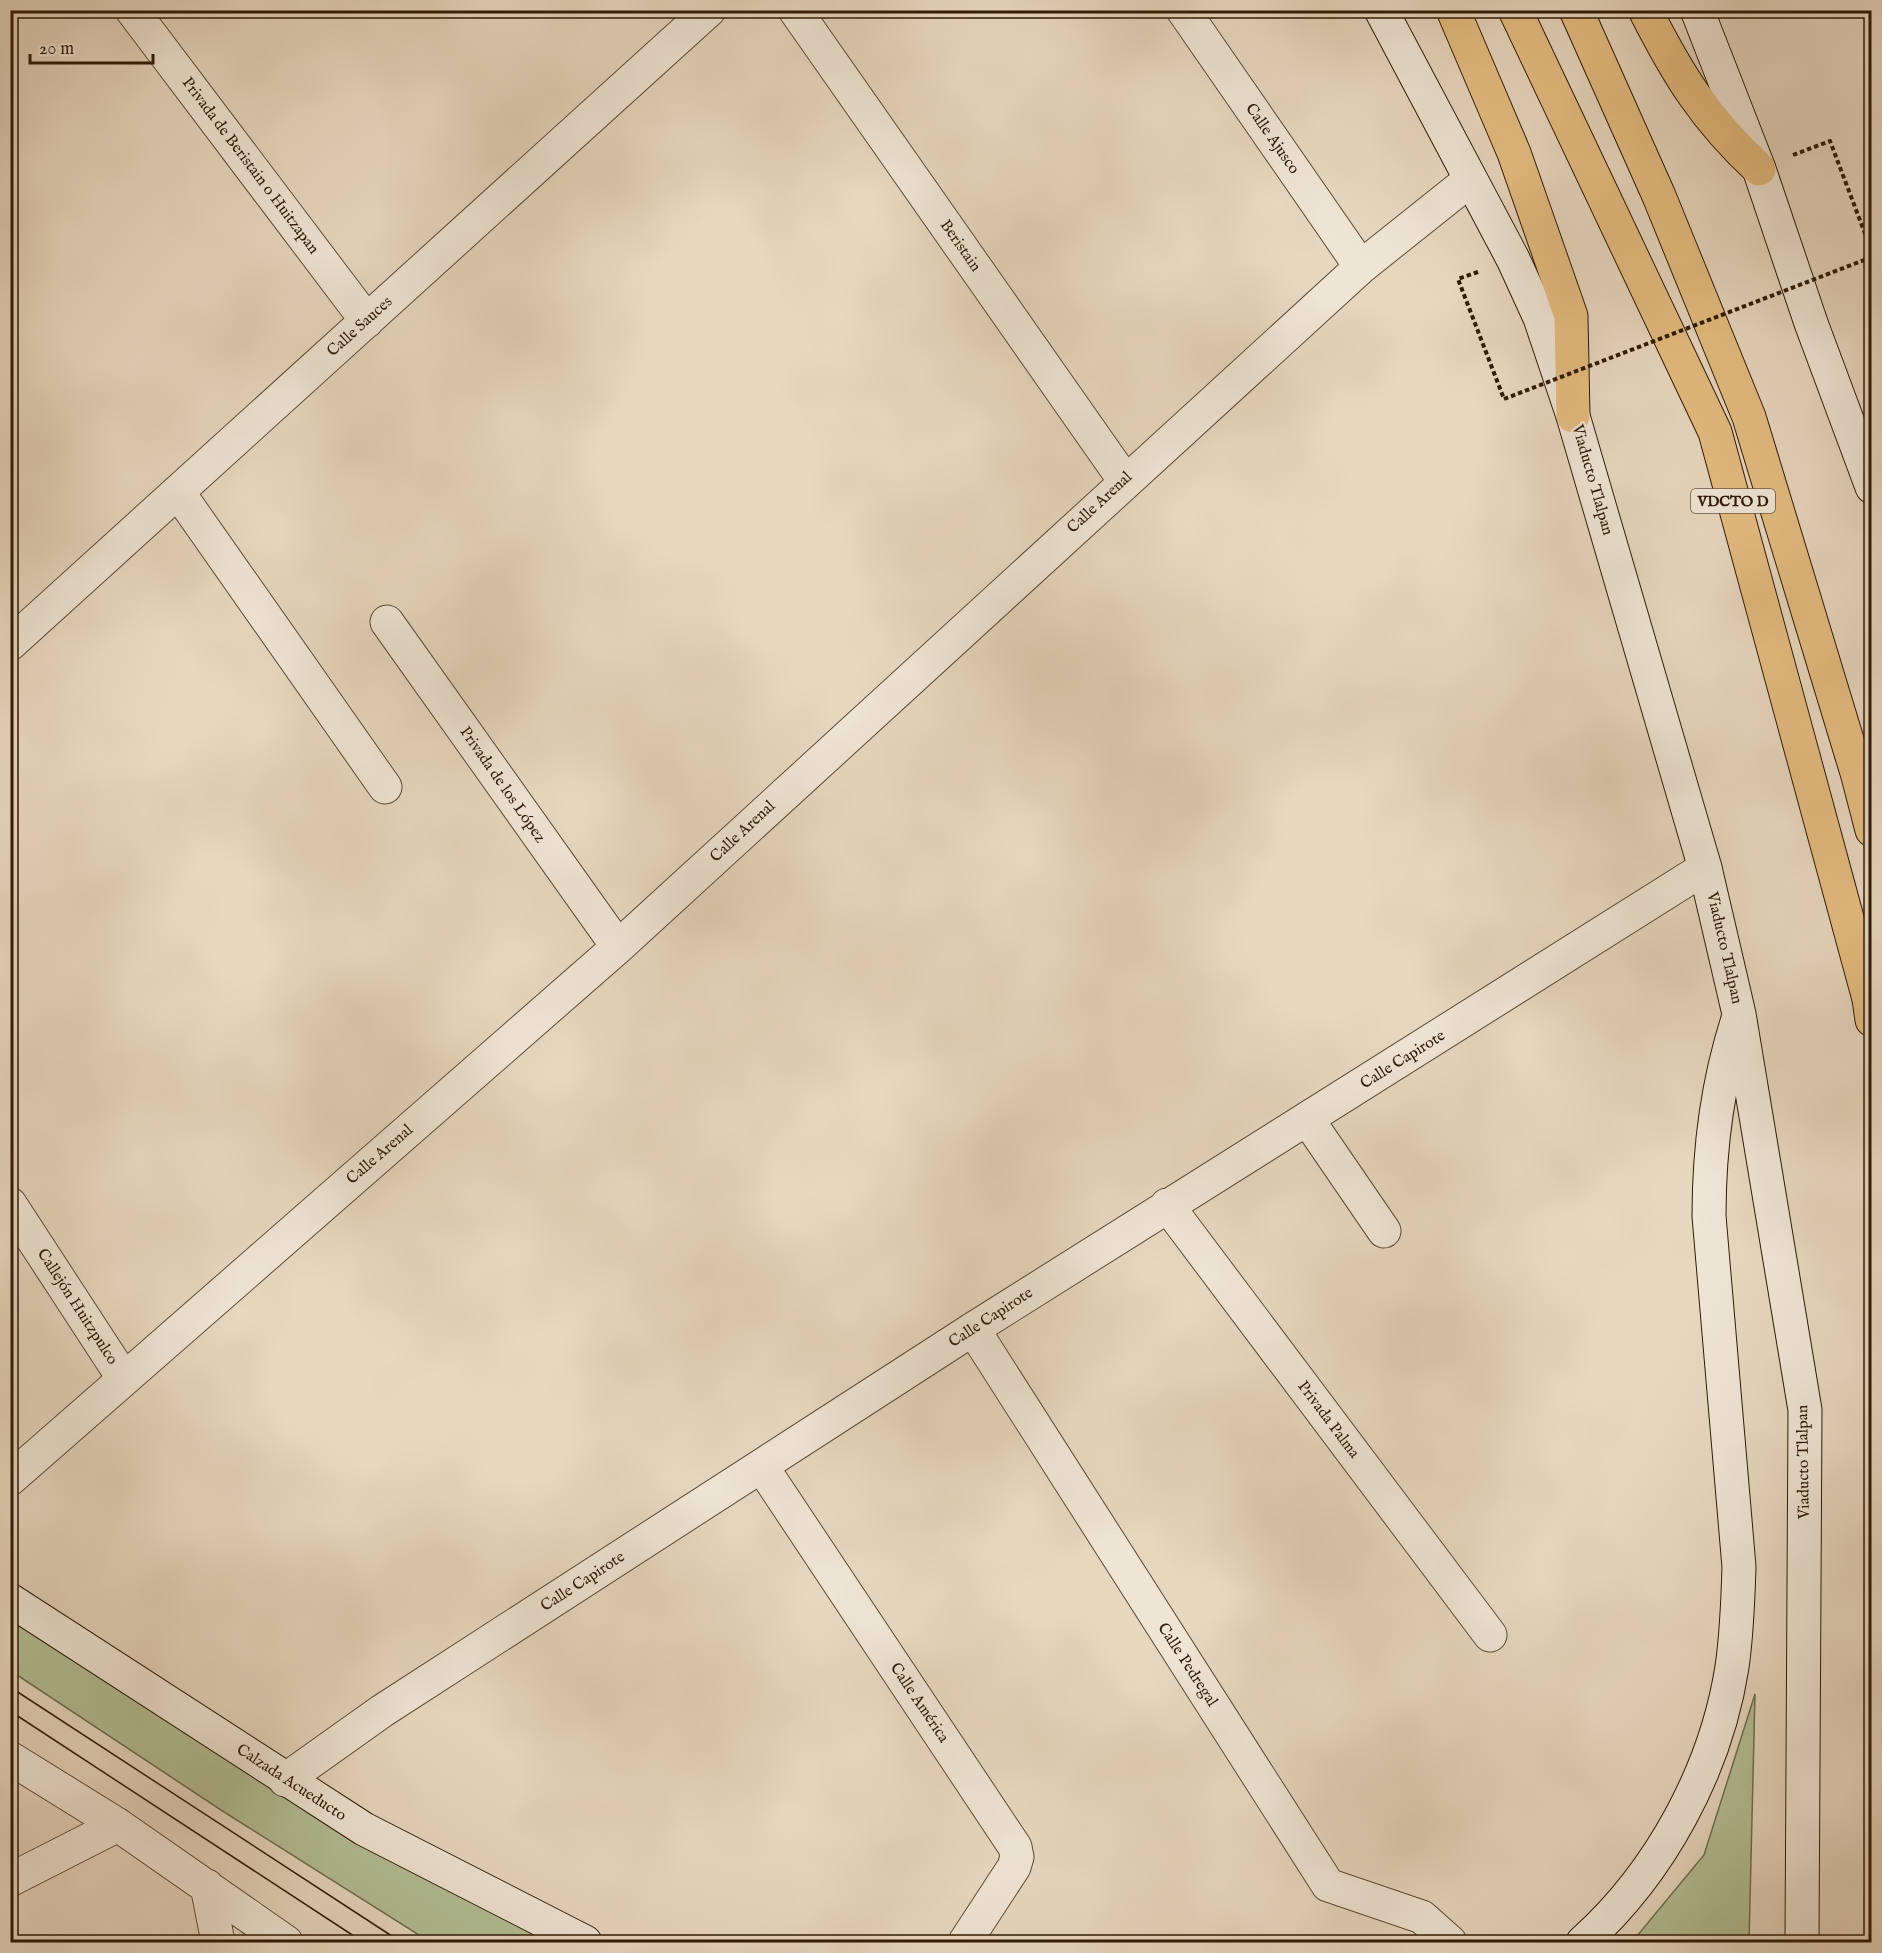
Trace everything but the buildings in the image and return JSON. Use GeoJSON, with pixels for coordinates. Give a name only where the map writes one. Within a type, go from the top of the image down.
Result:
{"type":"FeatureCollection","features":[{"type":"Feature","properties":{"kind":"highway"},"geometry":{"type":"LineString","coordinates":[[1453,10],[1514,153],[1570,316],[1573,416]]}},
{"type":"Feature","properties":{"kind":"highway","name":"VDCTO D"},"geometry":{"type":"LineString","coordinates":[[1515,10],[1715,432],[1869,999],[1872,1020]]}},
{"type":"Feature","properties":{"kind":"highway","name":"VDCTO D"},"geometry":{"type":"LineString","coordinates":[[1576,10],[1659,195],[1749,417],[1855,765],[1872,830]]}},
{"type":"Feature","properties":{"kind":"highway"},"geometry":{"type":"LineString","coordinates":[[1645,10],[1677,72],[1695,99],[1715,126],[1759,168]]}},
{"type":"Feature","properties":{"kind":"street","name":"Privada de Beristain o Huitzapan"},"geometry":{"type":"LineString","coordinates":[[132,10],[367,321]]}},
{"type":"Feature","properties":{"kind":"street","name":"Calle Sauces"},"geometry":{"type":"LineString","coordinates":[[10,644],[709,10]]}},
{"type":"Feature","properties":{"kind":"street","name":"Beristain"},"geometry":{"type":"LineString","coordinates":[[795,10],[1125,481]]}},
{"type":"Feature","properties":{"kind":"street","name":"Calle Ajusco"},"geometry":{"type":"LineString","coordinates":[[1183,10],[1361,267]]}},
{"type":"Feature","properties":{"kind":"street","name":"Viaducto Tlalpan"},"geometry":{"type":"LineString","coordinates":[[1381,10],[1513,259],[1540,318],[1573,416],[1705,868],[1739,1014],[1805,1410],[1802,1942]]}},
{"type":"Feature","properties":{"kind":"street"},"geometry":{"type":"LineString","coordinates":[[1697,10],[1759,168],[1811,323],[1872,487]]}},
{"type":"Feature","properties":{"kind":"street","name":"Calle Arenal"},"geometry":{"type":"LineString","coordinates":[[10,1479],[618,947],[1361,267],[1470,180]]}},
{"type":"Feature","properties":{"kind":"street"},"geometry":{"type":"LineString","coordinates":[[178,492],[385,787]]}},
{"type":"Feature","properties":{"kind":"street","name":"Privada de los López"},"geometry":{"type":"LineString","coordinates":[[387,622],[618,947]]}},
{"type":"Feature","properties":{"kind":"street","name":"Calle Capirote"},"geometry":{"type":"LineString","coordinates":[[285,1780],[382,1711],[973,1329],[1705,868]]}},
{"type":"Feature","properties":{"kind":"street"},"geometry":{"type":"LineString","coordinates":[[1583,1942],[1630,1892],[1659,1853],[1683,1810],[1703,1767],[1720,1719],[1732,1668],[1738,1618],[1738,1567],[1709,1216],[1709,1164],[1714,1113],[1724,1063],[1739,1014]]}},
{"type":"Feature","properties":{"kind":"street"},"geometry":{"type":"LineString","coordinates":[[1308,1120],[1384,1231]]}},
{"type":"Feature","properties":{"kind":"street","name":"Callejón Huitzpulco"},"geometry":{"type":"LineString","coordinates":[[10,1204],[124,1379]]}},
{"type":"Feature","properties":{"kind":"street","name":"Privada Palma"},"geometry":{"type":"LineString","coordinates":[[1167,1205],[1490,1635]]}},
{"type":"Feature","properties":{"kind":"street","name":"Calle Pedregal"},"geometry":{"type":"LineString","coordinates":[[973,1329],[1328,1885],[1422,1917],[1450,1942]]}},
{"type":"Feature","properties":{"kind":"street","name":"Calle América"},"geometry":{"type":"LineString","coordinates":[[762,1467],[1015,1847],[1017,1857],[1014,1867],[965,1942]]}},
{"type":"Feature","properties":{"kind":"street","name":"Calzada Acueducto"},"geometry":{"type":"LineString","coordinates":[[10,1600],[364,1829],[585,1942]]}},
{"type":"Feature","properties":{"kind":"street"},"geometry":{"type":"LineString","coordinates":[[10,1758],[117,1825],[286,1942]]}},
{"type":"Feature","properties":{"kind":"street"},"geometry":{"type":"LineString","coordinates":[[10,1880],[117,1825]]}},
{"type":"Feature","properties":{"kind":"street"},"geometry":{"type":"LineString","coordinates":[[207,1886],[218,1942]]}},
{"type":"Feature","properties":{"kind":"path"},"geometry":{"type":"LineString","coordinates":[[1830,141],[1872,252]]}},
{"type":"Feature","properties":{"kind":"path"},"geometry":{"type":"LineString","coordinates":[[1458,279],[1504,399],[1872,257]]}},
{"type":"Feature","properties":{"kind":"green space"},"geometry":{"type":"Polygon","coordinates":[[[10,1614],[422,1873],[552,1942],[430,1942],[224,1812],[11,1671],[10,1614]]]}},
{"type":"Feature","properties":{"kind":"green space"},"geometry":{"type":"Polygon","coordinates":[[[1755,1694],[1749,1942],[1632,1942],[1704,1855],[1755,1694]]]}},
{"type":"Feature","properties":{"kind":"tram line"},"geometry":{"type":"LineString","coordinates":[[10,1687],[401,1942]]}},
{"type":"Feature","properties":{"kind":"tram line"},"geometry":{"type":"LineString","coordinates":[[10,1711],[363,1942]]}}]}
